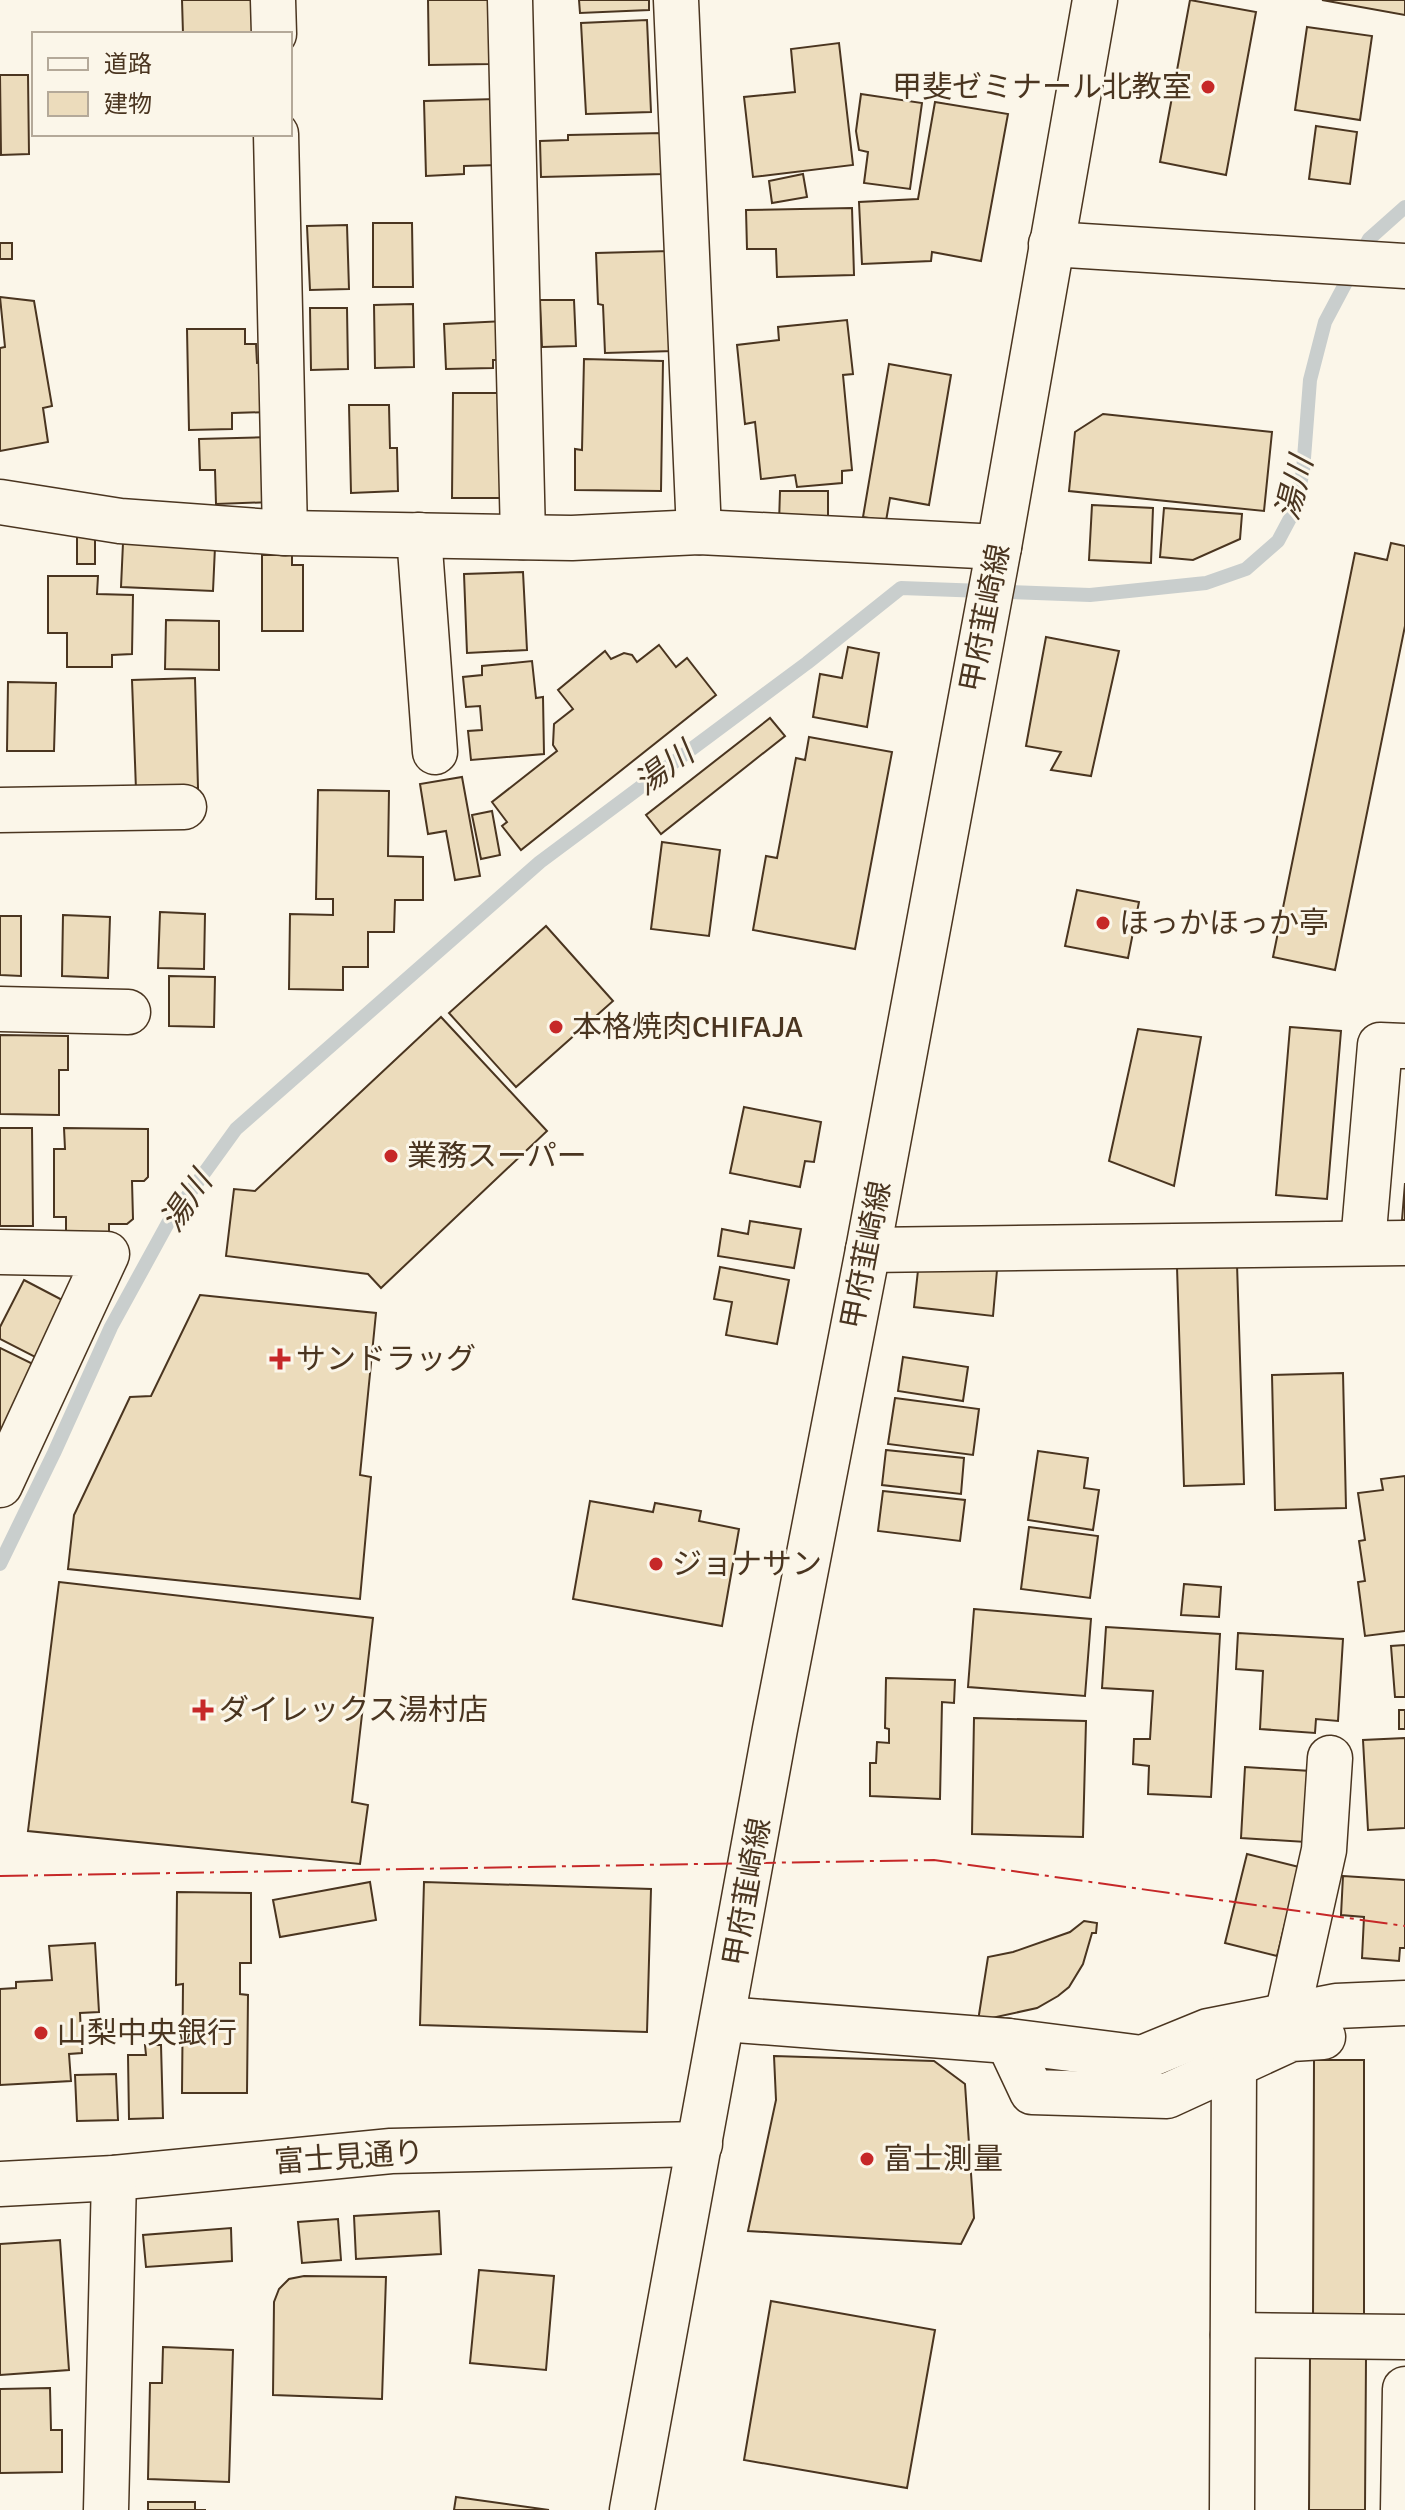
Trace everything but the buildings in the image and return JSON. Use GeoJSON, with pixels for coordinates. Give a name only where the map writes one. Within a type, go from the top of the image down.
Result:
{"type":"FeatureCollection","features":[{"type":"Feature","properties":{"kind":"main road"},"geometry":{"type":"LineString","coordinates":[[273,0],[274,32]]}},
{"type":"Feature","properties":{"kind":"main road"},"geometry":{"type":"LineString","coordinates":[[510,0],[523,537]]}},
{"type":"Feature","properties":{"kind":"main road"},"geometry":{"type":"LineString","coordinates":[[676,0],[699,532]]}},
{"type":"Feature","properties":{"kind":"main road","name":"甲府韮崎線"},"geometry":{"type":"LineString","coordinates":[[632,2510],[775,1729],[868,1250],[997,553],[1095,0]]}},
{"type":"Feature","properties":{"kind":"main road"},"geometry":{"type":"LineString","coordinates":[[276,136],[285,533]]}},
{"type":"Feature","properties":{"kind":"main road"},"geometry":{"type":"LineString","coordinates":[[1051,244],[1398,266]]}},
{"type":"Feature","properties":{"kind":"main road"},"geometry":{"type":"LineString","coordinates":[[0,502],[120,521],[285,533],[572,538],[699,532],[997,553]]}},
{"type":"Feature","properties":{"kind":"main road"},"geometry":{"type":"LineString","coordinates":[[419,535],[435,752]]}},
{"type":"Feature","properties":{"kind":"main road"},"geometry":{"type":"LineString","coordinates":[[0,810],[184,807]]}},
{"type":"Feature","properties":{"kind":"main road"},"geometry":{"type":"LineString","coordinates":[[0,1009],[128,1012]]}},
{"type":"Feature","properties":{"kind":"main road"},"geometry":{"type":"LineString","coordinates":[[868,1250],[1384,1243],[1380,1045],[1405,1046]]}},
{"type":"Feature","properties":{"kind":"main road"},"geometry":{"type":"LineString","coordinates":[[0,1252],[107,1254],[0,1485]]}},
{"type":"Feature","properties":{"kind":"main road"},"geometry":{"type":"LineString","coordinates":[[1287,2016],[1324,1850],[1330,1758]]}},
{"type":"Feature","properties":{"kind":"main road"},"geometry":{"type":"LineString","coordinates":[[724,2019],[1008,2041],[1142,2058],[1208,2031],[1336,2006],[1405,2003]]}},
{"type":"Feature","properties":{"kind":"main road"},"geometry":{"type":"LineString","coordinates":[[1008,2041],[1032,2092],[1167,2096],[1291,2039],[1405,2030]]}},
{"type":"Feature","properties":{"kind":"main road"},"geometry":{"type":"LineString","coordinates":[[1232,2510],[1234,2066]]}},
{"type":"Feature","properties":{"kind":"main road","name":"富士見通り"},"geometry":{"type":"LineString","coordinates":[[0,2184],[114,2178],[391,2151],[700,2144]]}},
{"type":"Feature","properties":{"kind":"main road"},"geometry":{"type":"LineString","coordinates":[[106,2510],[114,2178]]}},
{"type":"Feature","properties":{"kind":"main road"},"geometry":{"type":"LineString","coordinates":[[1233,2335],[1405,2337]]}},
{"type":"Feature","properties":{"kind":"main road"},"geometry":{"type":"LineString","coordinates":[[1403,2510],[1405,2389]]}},
{"type":"Feature","properties":{"kind":"waterway","name":"湯川"},"geometry":{"type":"LineString","coordinates":[[0,1564],[111,1327],[168,1223],[236,1129],[540,862],[807,663],[901,588],[1090,595],[1206,583],[1246,569],[1278,541],[1294,511],[1303,471],[1310,380],[1325,322],[1369,239],[1405,207]]}},
{"type":"Feature","properties":{"kind":"power"},"geometry":{"type":"LineString","coordinates":[[0,1876],[934,1860],[1405,1926]]}},
{"type":"Feature","properties":{"kind":"place","name":"甲斐ゼミナール北教室"},"geometry":{"type":"Point","coordinates":[1208,87]}},
{"type":"Feature","properties":{"kind":"place","name":"ほっかほっか亭"},"geometry":{"type":"Point","coordinates":[1103,923]}},
{"type":"Feature","properties":{"kind":"place","name":"本格焼肉CHIFAJA"},"geometry":{"type":"Point","coordinates":[556,1027]}},
{"type":"Feature","properties":{"kind":"place","name":"業務スーパー"},"geometry":{"type":"Point","coordinates":[391,1156]}},
{"type":"Feature","properties":{"kind":"place","name":"サンドラッグ"},"geometry":{"type":"Point","coordinates":[280,1359]}},
{"type":"Feature","properties":{"kind":"place","name":"ジョナサン"},"geometry":{"type":"Point","coordinates":[656,1564]}},
{"type":"Feature","properties":{"kind":"place","name":"ダイレックス湯村店"},"geometry":{"type":"Point","coordinates":[203,1710]}},
{"type":"Feature","properties":{"kind":"place","name":"山梨中央銀行"},"geometry":{"type":"Point","coordinates":[41,2033]}},
{"type":"Feature","properties":{"kind":"place","name":"富士測量"},"geometry":{"type":"Point","coordinates":[867,2159]}}]}
